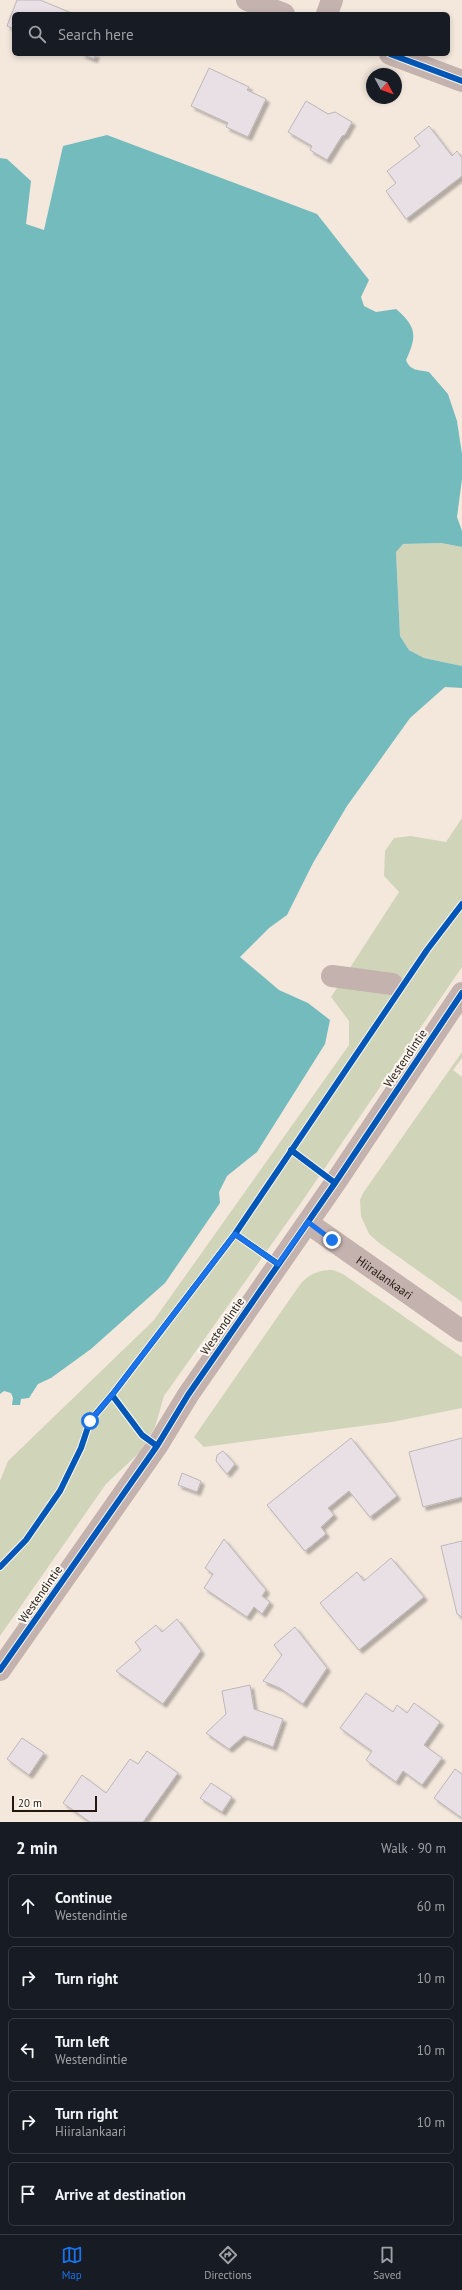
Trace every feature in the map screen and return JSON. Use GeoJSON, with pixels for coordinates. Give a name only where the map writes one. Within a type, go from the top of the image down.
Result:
{"type":"FeatureCollection","features":[{"type":"Feature","properties":{"kind":"street"},"geometry":{"type":"LineString","coordinates":[[247,0],[279,12]]}},
{"type":"Feature","properties":{"kind":"street"},"geometry":{"type":"LineString","coordinates":[[327,12],[332,0]]}},
{"type":"Feature","properties":{"kind":"street"},"geometry":{"type":"LineString","coordinates":[[395,56],[462,82]]}},
{"type":"Feature","properties":{"kind":"street"},"geometry":{"type":"LineString","coordinates":[[332,976],[392,984]]}},
{"type":"Feature","properties":{"kind":"street","name":"Westendintie"},"geometry":{"type":"LineString","coordinates":[[0,1670],[157,1446],[188,1395],[308,1222],[462,993]]}},
{"type":"Feature","properties":{"kind":"street","name":"Hiiralankaari"},"geometry":{"type":"LineString","coordinates":[[308,1222],[462,1331]]}},
{"type":"Feature","properties":{"kind":"green space"},"geometry":{"type":"Polygon","coordinates":[[[441,543],[462,547],[462,666],[424,658],[409,650],[400,636],[396,552],[402,544],[441,543]]]}},
{"type":"Feature","properties":{"kind":"green space"},"geometry":{"type":"Polygon","coordinates":[[[462,818],[462,967],[303,1200],[164,1396],[155,1427],[139,1453],[106,1484],[0,1636],[0,1481],[8,1461],[154,1320],[349,1045],[349,1021],[331,997],[399,892],[384,876],[385,851],[394,838],[411,836],[446,842],[462,818]]]}},
{"type":"Feature","properties":{"kind":"green space"},"geometry":{"type":"Polygon","coordinates":[[[462,1052],[462,1058],[453,1070],[462,1077],[462,1302],[379,1243],[369,1234],[361,1216],[360,1200],[363,1193],[462,1052]]]}},
{"type":"Feature","properties":{"kind":"green space"},"geometry":{"type":"Polygon","coordinates":[[[333,1270],[343,1274],[462,1357],[462,1408],[392,1422],[204,1447],[194,1437],[299,1286],[306,1278],[314,1274],[333,1270]]]}},
{"type":"Feature","properties":{"kind":"water"},"geometry":{"type":"Polygon","coordinates":[[[107,135],[317,214],[369,280],[361,297],[364,306],[376,312],[396,309],[408,321],[413,332],[413,338],[410,352],[406,360],[412,368],[429,372],[448,394],[457,421],[462,454],[462,479],[457,517],[462,531],[462,547],[441,543],[403,544],[396,552],[400,636],[409,650],[424,658],[462,666],[462,688],[445,687],[410,718],[347,806],[313,863],[287,915],[269,928],[240,957],[279,990],[308,1003],[330,1020],[325,1044],[257,1152],[227,1176],[219,1192],[220,1203],[165,1283],[91,1349],[51,1378],[38,1384],[29,1398],[21,1399],[20,1405],[12,1405],[13,1398],[11,1393],[4,1391],[0,1394],[0,158],[7,159],[31,181],[26,224],[44,230],[63,146],[107,135]]]}},
{"type":"Feature","properties":{"kind":"building"},"geometry":{"type":"Polygon","coordinates":[[[17,0],[40,0],[69,12],[12,12],[17,0]]]}},
{"type":"Feature","properties":{"kind":"building"},"geometry":{"type":"Polygon","coordinates":[[[12,13],[12,28],[7,26],[12,13]]]}},
{"type":"Feature","properties":{"kind":"building"},"geometry":{"type":"Polygon","coordinates":[[[86,56],[95,56],[94,59],[86,56]]]}},
{"type":"Feature","properties":{"kind":"building"},"geometry":{"type":"Polygon","coordinates":[[[209,68],[249,87],[247,90],[266,99],[248,137],[226,127],[228,123],[191,106],[209,68]]]}},
{"type":"Feature","properties":{"kind":"building"},"geometry":{"type":"Polygon","coordinates":[[[306,101],[328,114],[335,112],[352,122],[345,135],[342,136],[327,160],[310,150],[312,146],[288,132],[306,101]]]}},
{"type":"Feature","properties":{"kind":"building"},"geometry":{"type":"Polygon","coordinates":[[[429,126],[452,156],[457,151],[462,158],[462,176],[406,219],[386,191],[396,183],[387,171],[420,146],[414,138],[429,126]]]}},
{"type":"Feature","properties":{"kind":"building"},"geometry":{"type":"Polygon","coordinates":[[[351,1438],[397,1496],[370,1517],[349,1491],[328,1508],[334,1515],[321,1527],[326,1534],[305,1551],[267,1505],[351,1438]]]}},
{"type":"Feature","properties":{"kind":"building"},"geometry":{"type":"Polygon","coordinates":[[[462,1438],[462,1497],[423,1507],[409,1452],[462,1438]]]}},
{"type":"Feature","properties":{"kind":"building"},"geometry":{"type":"Polygon","coordinates":[[[223,1451],[235,1464],[227,1474],[216,1461],[217,1455],[223,1451]]]}},
{"type":"Feature","properties":{"kind":"building"},"geometry":{"type":"Polygon","coordinates":[[[182,1473],[201,1481],[197,1492],[178,1485],[182,1473]]]}},
{"type":"Feature","properties":{"kind":"building"},"geometry":{"type":"Polygon","coordinates":[[[224,1539],[266,1590],[262,1596],[270,1602],[262,1614],[254,1607],[247,1617],[204,1588],[213,1574],[205,1568],[224,1539]]]}},
{"type":"Feature","properties":{"kind":"building"},"geometry":{"type":"Polygon","coordinates":[[[462,1541],[462,1617],[457,1614],[441,1546],[462,1541]]]}},
{"type":"Feature","properties":{"kind":"building"},"geometry":{"type":"Polygon","coordinates":[[[391,1558],[424,1597],[359,1650],[320,1603],[357,1572],[364,1581],[391,1558]]]}},
{"type":"Feature","properties":{"kind":"building"},"geometry":{"type":"Polygon","coordinates":[[[177,1619],[201,1651],[163,1704],[116,1671],[141,1650],[135,1642],[156,1625],[162,1632],[177,1619]]]}},
{"type":"Feature","properties":{"kind":"building"},"geometry":{"type":"Polygon","coordinates":[[[295,1627],[327,1668],[303,1704],[280,1688],[263,1681],[282,1655],[274,1645],[295,1627]]]}},
{"type":"Feature","properties":{"kind":"building"},"geometry":{"type":"Polygon","coordinates":[[[250,1685],[254,1709],[283,1719],[273,1747],[244,1736],[229,1749],[206,1733],[226,1714],[222,1691],[250,1685]]]}},
{"type":"Feature","properties":{"kind":"building"},"geometry":{"type":"Polygon","coordinates":[[[366,1693],[393,1712],[397,1705],[407,1713],[414,1703],[440,1722],[424,1745],[442,1758],[422,1785],[403,1771],[396,1782],[366,1760],[372,1751],[340,1728],[366,1693]]]}},
{"type":"Feature","properties":{"kind":"building"},"geometry":{"type":"Polygon","coordinates":[[[22,1738],[44,1753],[29,1775],[7,1759],[22,1738]]]}},
{"type":"Feature","properties":{"kind":"building"},"geometry":{"type":"Polygon","coordinates":[[[147,1751],[178,1773],[143,1822],[90,1822],[63,1803],[82,1775],[106,1793],[130,1759],[138,1764],[147,1751]]]}},
{"type":"Feature","properties":{"kind":"building"},"geometry":{"type":"Polygon","coordinates":[[[455,1769],[462,1774],[462,1818],[434,1798],[455,1769]]]}},
{"type":"Feature","properties":{"kind":"building"},"geometry":{"type":"Polygon","coordinates":[[[211,1783],[232,1797],[222,1812],[200,1798],[211,1783]]]}},
{"type":"Feature","properties":{"kind":"cycle path"},"geometry":{"type":"LineString","coordinates":[[395,56],[462,81]]}},
{"type":"Feature","properties":{"kind":"cycle path"},"geometry":{"type":"LineString","coordinates":[[0,1567],[26,1540],[60,1491],[81,1448],[90,1421],[112,1395],[235,1234],[427,950],[462,904]]}},
{"type":"Feature","properties":{"kind":"cycle path"},"geometry":{"type":"LineString","coordinates":[[0,1670],[157,1446],[188,1395],[335,1183],[462,993]]}},
{"type":"Feature","properties":{"kind":"cycle path"},"geometry":{"type":"LineString","coordinates":[[291,1150],[335,1183]]}},
{"type":"Feature","properties":{"kind":"cycle path"},"geometry":{"type":"LineString","coordinates":[[235,1234],[278,1264]]}},
{"type":"Feature","properties":{"kind":"cycle path"},"geometry":{"type":"LineString","coordinates":[[112,1395],[142,1435],[157,1446]]}},
{"type":"Feature","properties":{"kind":"route"},"geometry":{"type":"LineString","coordinates":[[90,1421],[112,1395],[235,1234],[278,1264],[308,1222],[332,1240]]}}]}
